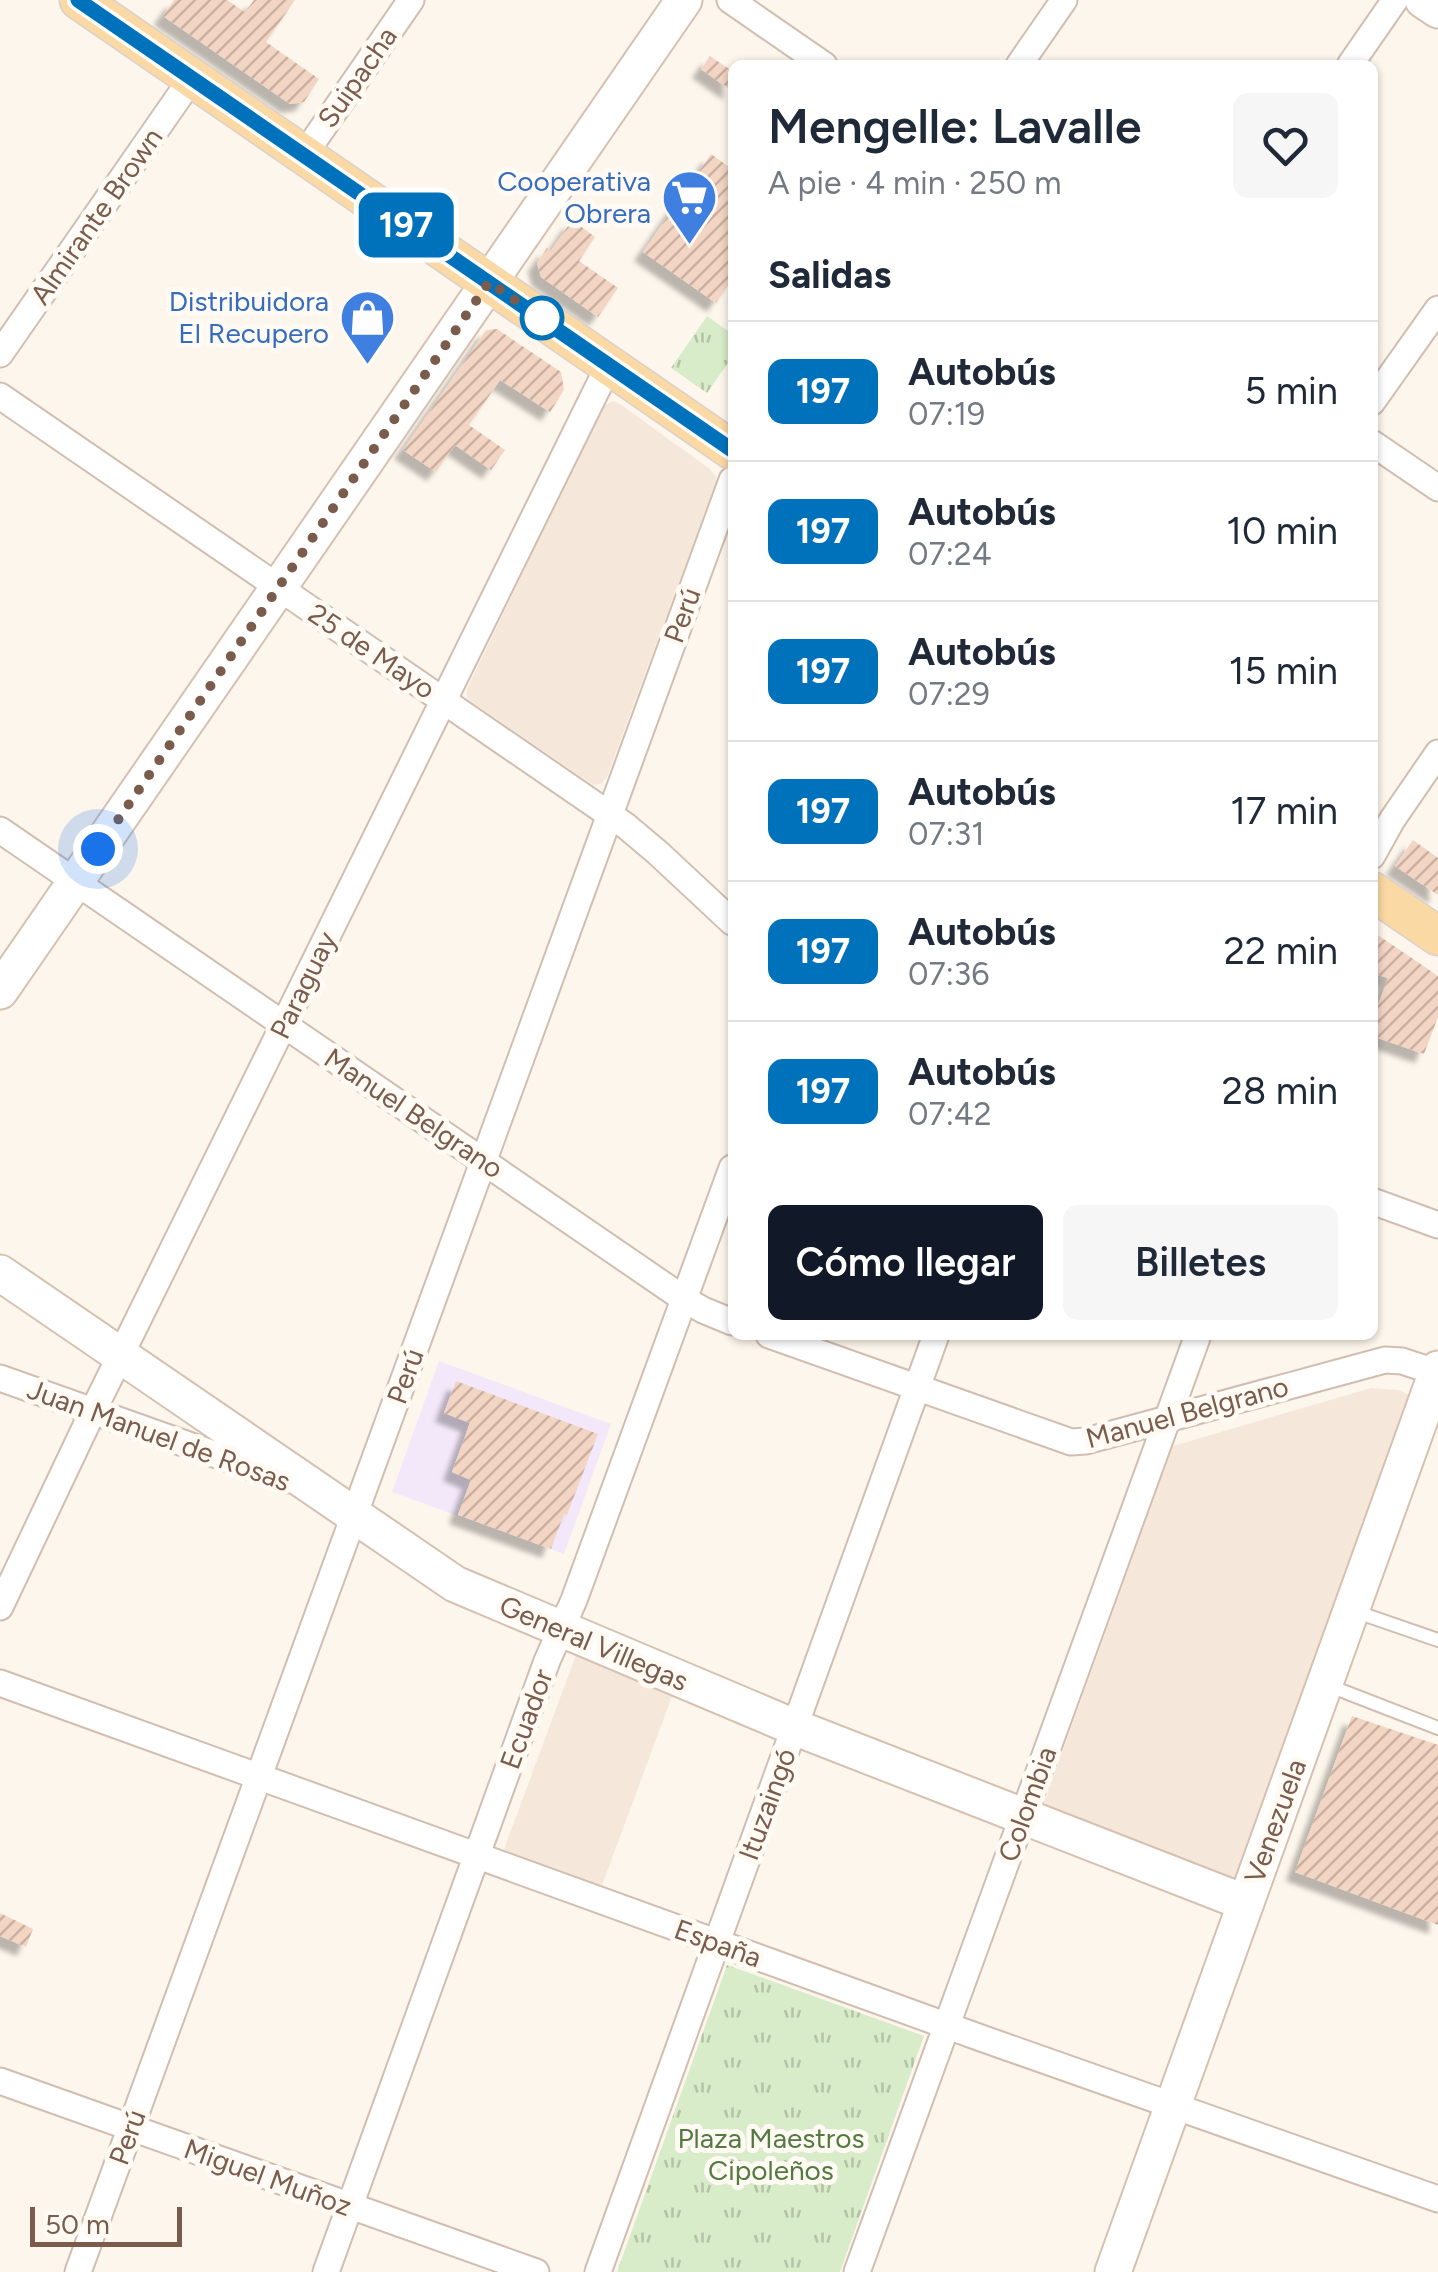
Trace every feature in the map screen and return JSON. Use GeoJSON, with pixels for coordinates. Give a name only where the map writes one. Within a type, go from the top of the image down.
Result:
{"type":"FeatureCollection","features":[{"type":"Feature","properties":{"kind":"main road"},"geometry":{"type":"LineString","coordinates":[[86,2],[728,447]]}},
{"type":"Feature","properties":{"kind":"main road"},"geometry":{"type":"LineString","coordinates":[[1378,895],[1438,936]]}},
{"type":"Feature","properties":{"kind":"street","name":"Suipacha"},"geometry":{"type":"LineString","coordinates":[[304,155],[411,0]]}},
{"type":"Feature","properties":{"kind":"street"},"geometry":{"type":"LineString","coordinates":[[0,991],[684,0]]}},
{"type":"Feature","properties":{"kind":"street"},"geometry":{"type":"LineString","coordinates":[[730,0],[817,60]]}},
{"type":"Feature","properties":{"kind":"street"},"geometry":{"type":"LineString","coordinates":[[1022,60],[1064,0]]}},
{"type":"Feature","properties":{"kind":"street"},"geometry":{"type":"LineString","coordinates":[[1353,60],[1395,0]]}},
{"type":"Feature","properties":{"kind":"street"},"geometry":{"type":"LineString","coordinates":[[1423,0],[1438,10]]}},
{"type":"Feature","properties":{"kind":"street","name":"Almirante Brown"},"geometry":{"type":"LineString","coordinates":[[0,354],[192,78]]}},
{"type":"Feature","properties":{"kind":"street"},"geometry":{"type":"LineString","coordinates":[[1378,393],[1438,308]]}},
{"type":"Feature","properties":{"kind":"street","name":"Paraguay"},"geometry":{"type":"LineString","coordinates":[[0,1607],[608,365]]}},
{"type":"Feature","properties":{"kind":"street","name":"25 de Mayo"},"geometry":{"type":"LineString","coordinates":[[0,396],[609,814],[728,918]]}},
{"type":"Feature","properties":{"kind":"street"},"geometry":{"type":"LineString","coordinates":[[1378,447],[1436,484]]}},
{"type":"Feature","properties":{"kind":"street","name":"Perú"},"geometry":{"type":"LineString","coordinates":[[78,2272],[728,491]]}},
{"type":"Feature","properties":{"kind":"street"},"geometry":{"type":"LineString","coordinates":[[1378,845],[1438,753]]}},
{"type":"Feature","properties":{"kind":"street","name":"Manuel Belgrano"},"geometry":{"type":"LineString","coordinates":[[0,830],[684,1299],[728,1320]]}},
{"type":"Feature","properties":{"kind":"street","name":"Ecuador"},"geometry":{"type":"LineString","coordinates":[[326,2272],[547,1662],[728,1179]]}},
{"type":"Feature","properties":{"kind":"street"},"geometry":{"type":"LineString","coordinates":[[1378,1204],[1438,1225]]}},
{"type":"Feature","properties":{"kind":"street","name":"General Villegas"},"geometry":{"type":"LineString","coordinates":[[0,1274],[455,1584],[794,1727],[1246,1903]]}},
{"type":"Feature","properties":{"kind":"street","name":"Manuel Belgrano"},"geometry":{"type":"LineString","coordinates":[[783,1340],[1072,1442],[1385,1360],[1438,1372]]}},
{"type":"Feature","properties":{"kind":"street","name":"Ituzaingó"},"geometry":{"type":"LineString","coordinates":[[598,2272],[934,1340]]}},
{"type":"Feature","properties":{"kind":"street","name":"Colombia"},"geometry":{"type":"LineString","coordinates":[[857,2272],[1196,1340]]}},
{"type":"Feature","properties":{"kind":"street","name":"Venezuela"},"geometry":{"type":"LineString","coordinates":[[1113,2272],[1438,1372]]}},
{"type":"Feature","properties":{"kind":"street","name":"Juan Manuel de Rosas"},"geometry":{"type":"LineString","coordinates":[[0,1378],[317,1491]]}},
{"type":"Feature","properties":{"kind":"street","name":"España"},"geometry":{"type":"LineString","coordinates":[[0,1683],[946,2026],[1438,2199]]}},
{"type":"Feature","properties":{"kind":"street","name":"Miguel Muñoz"},"geometry":{"type":"LineString","coordinates":[[0,2081],[536,2272]]}},
{"type":"Feature","properties":{"kind":"lane"},"geometry":{"type":"LineString","coordinates":[[1352,1610],[1438,1640]]}},
{"type":"Feature","properties":{"kind":"lane"},"geometry":{"type":"LineString","coordinates":[[1324,1684],[1438,1728]]}},
{"type":"Feature","properties":{"kind":"shaded area"},"geometry":{"type":"Polygon","coordinates":[[[613,401],[710,469],[716,482],[607,777],[601,784],[593,785],[472,702],[467,689],[602,408],[613,401]]]}},
{"type":"Feature","properties":{"kind":"shaded area"},"geometry":{"type":"Polygon","coordinates":[[[439,1361],[611,1424],[564,1554],[392,1492],[439,1361]]]}},
{"type":"Feature","properties":{"kind":"shaded area"},"geometry":{"type":"Polygon","coordinates":[[[1371,1388],[1398,1390],[1415,1397],[1237,1881],[1042,1808],[1173,1446],[1371,1388]]]}},
{"type":"Feature","properties":{"kind":"shaded area"},"geometry":{"type":"Polygon","coordinates":[[[576,1655],[674,1691],[601,1888],[503,1852],[576,1655]]]}},
{"type":"Feature","properties":{"kind":"green space"},"geometry":{"type":"Polygon","coordinates":[[[707,316],[728,331],[728,363],[707,393],[671,368],[707,316]]]}},
{"type":"Feature","properties":{"kind":"green space","name":"Plaza Maestros Cipoleños"},"geometry":{"type":"Polygon","coordinates":[[[727,1965],[924,2036],[840,2272],[617,2272],[727,1965]]]}},
{"type":"Feature","properties":{"kind":"building"},"geometry":{"type":"Polygon","coordinates":[[[174,0],[227,0],[245,12],[254,0],[295,0],[266,42],[319,79],[304,102],[290,104],[163,16],[174,0]]]}},
{"type":"Feature","properties":{"kind":"building"},"geometry":{"type":"Polygon","coordinates":[[[710,56],[728,68],[728,88],[701,69],[710,56]]]}},
{"type":"Feature","properties":{"kind":"building","name":"Cooperativa Obrera"},"geometry":{"type":"Polygon","coordinates":[[[711,154],[728,166],[728,286],[716,303],[643,252],[711,154]]]}},
{"type":"Feature","properties":{"kind":"building"},"geometry":{"type":"Polygon","coordinates":[[[572,220],[595,237],[579,261],[618,288],[598,317],[541,277],[537,263],[547,248],[551,251],[572,220]]]}},
{"type":"Feature","properties":{"kind":"building"},"geometry":{"type":"Polygon","coordinates":[[[497,329],[561,372],[564,390],[550,412],[500,380],[469,425],[505,450],[491,470],[455,445],[436,472],[403,450],[486,330],[497,329]]]}},
{"type":"Feature","properties":{"kind":"building"},"geometry":{"type":"Polygon","coordinates":[[[1413,840],[1438,858],[1438,895],[1395,866],[1413,840]]]}},
{"type":"Feature","properties":{"kind":"building"},"geometry":{"type":"Polygon","coordinates":[[[1378,935],[1438,976],[1438,1017],[1424,1054],[1378,1038],[1378,1005],[1388,978],[1378,975],[1378,935]]]}},
{"type":"Feature","properties":{"kind":"building"},"geometry":{"type":"Polygon","coordinates":[[[456,1381],[598,1434],[551,1549],[458,1515],[471,1480],[452,1472],[470,1423],[444,1413],[456,1381]]]}},
{"type":"Feature","properties":{"kind":"building"},"geometry":{"type":"Polygon","coordinates":[[[1352,1716],[1438,1745],[1438,1925],[1295,1872],[1352,1716]]]}},
{"type":"Feature","properties":{"kind":"building"},"geometry":{"type":"Polygon","coordinates":[[[0,1913],[33,1929],[26,1947],[0,1936],[0,1913]]]}},
{"type":"Feature","properties":{"kind":"bus line","name":"197"},"geometry":{"type":"LineString","coordinates":[[78,0],[728,447]]}},
{"type":"Feature","properties":{"kind":"place","name":"Cooperativa Obrera"},"geometry":{"type":"Point","coordinates":[690,246]}},
{"type":"Feature","properties":{"kind":"place","name":"Distribuidora El Recupero"},"geometry":{"type":"Point","coordinates":[368,366]}},
{"type":"Feature","properties":{"kind":"route"},"geometry":{"type":"LineString","coordinates":[[98,849],[489,282],[542,318]]}}]}
